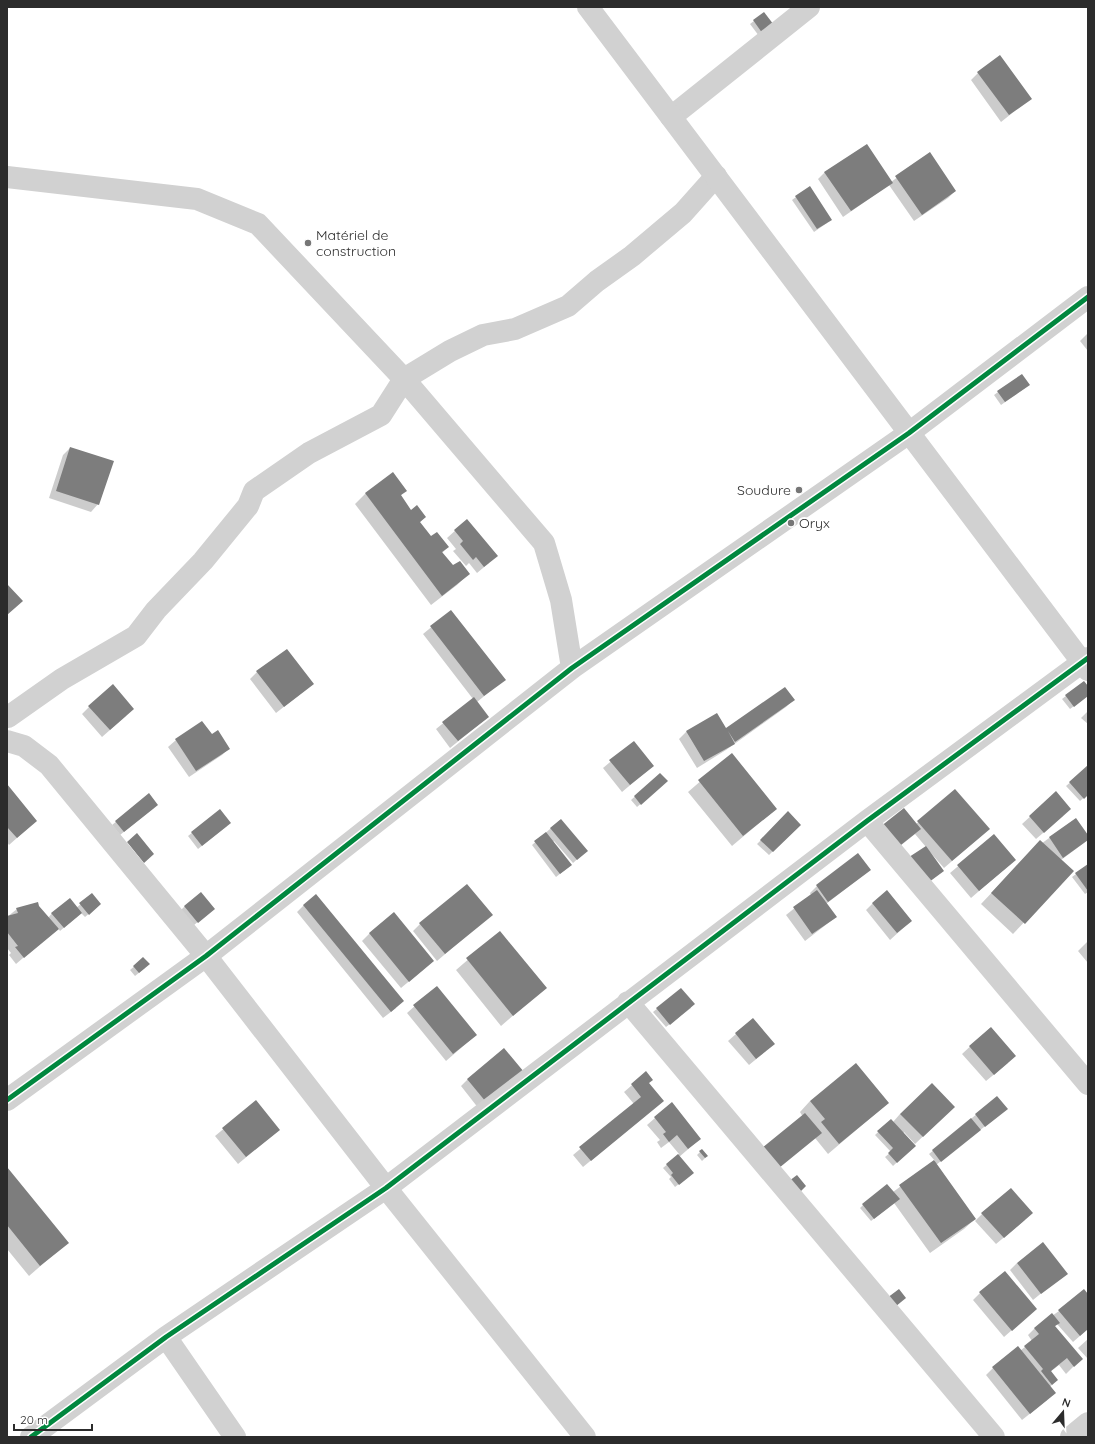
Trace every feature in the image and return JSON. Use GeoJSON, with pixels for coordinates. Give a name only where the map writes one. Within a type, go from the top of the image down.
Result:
{"type":"FeatureCollection","features":[{"type":"Feature","properties":{"kind":"street"},"geometry":{"type":"LineString","coordinates":[[31,1437],[166,1337],[386,1188],[628,1002],[867,822],[1086,664],[909,433],[588,7]]}},
{"type":"Feature","properties":{"kind":"street"},"geometry":{"type":"LineString","coordinates":[[671,117],[808,7]]}},
{"type":"Feature","properties":{"kind":"street"},"geometry":{"type":"LineString","coordinates":[[585,1437],[386,1188],[206,956],[49,765],[15,744],[8,716],[62,680],[136,636],[156,610],[203,561],[248,506],[254,491],[309,453],[381,415],[404,379],[450,351],[483,335],[515,329],[568,306],[597,281],[632,256],[683,213],[716,176]]}},
{"type":"Feature","properties":{"kind":"street"},"geometry":{"type":"LineString","coordinates":[[7,177],[197,199],[258,224],[404,379],[544,543],[561,600],[572,668]]}},
{"type":"Feature","properties":{"kind":"street"},"geometry":{"type":"LineString","coordinates":[[7,1100],[206,956],[572,668],[909,433],[1088,297]]}},
{"type":"Feature","properties":{"kind":"street"},"geometry":{"type":"LineString","coordinates":[[867,822],[1088,1084]]}},
{"type":"Feature","properties":{"kind":"street"},"geometry":{"type":"LineString","coordinates":[[628,1002],[994,1437]]}},
{"type":"Feature","properties":{"kind":"street"},"geometry":{"type":"LineString","coordinates":[[166,1337],[235,1437]]}},
{"type":"Feature","properties":{"kind":"street"},"geometry":{"type":"LineString","coordinates":[[1071,1437],[1088,1423]]}},
{"type":"Feature","properties":{"kind":"building"},"geometry":{"type":"Polygon","coordinates":[[[764,12],[777,29],[765,37],[753,20],[764,12]]]}},
{"type":"Feature","properties":{"kind":"building"},"geometry":{"type":"Polygon","coordinates":[[[1000,55],[1032,99],[1009,115],[977,72],[1000,55]]]}},
{"type":"Feature","properties":{"kind":"building"},"geometry":{"type":"Polygon","coordinates":[[[867,144],[893,183],[851,211],[824,172],[867,144]]]}},
{"type":"Feature","properties":{"kind":"building"},"geometry":{"type":"Polygon","coordinates":[[[930,152],[956,191],[922,215],[895,176],[930,152]]]}},
{"type":"Feature","properties":{"kind":"building"},"geometry":{"type":"Polygon","coordinates":[[[810,186],[832,220],[817,229],[795,196],[810,186]]]}},
{"type":"Feature","properties":{"kind":"building"},"geometry":{"type":"Polygon","coordinates":[[[1022,374],[1030,385],[1005,402],[997,391],[1022,374]]]}},
{"type":"Feature","properties":{"kind":"building"},"geometry":{"type":"Polygon","coordinates":[[[70,447],[114,461],[99,505],[56,491],[70,447]]]}},
{"type":"Feature","properties":{"kind":"building"},"geometry":{"type":"Polygon","coordinates":[[[393,472],[407,491],[401,495],[411,510],[417,505],[426,517],[420,522],[431,536],[437,532],[449,547],[442,552],[453,565],[460,561],[470,574],[442,596],[365,493],[393,472]]]}},
{"type":"Feature","properties":{"kind":"building"},"geometry":{"type":"Polygon","coordinates":[[[467,519],[498,556],[484,567],[476,557],[473,560],[460,544],[463,541],[454,530],[467,519]]]}},
{"type":"Feature","properties":{"kind":"building"},"geometry":{"type":"Polygon","coordinates":[[[7,584],[23,601],[7,615],[7,584]]]}},
{"type":"Feature","properties":{"kind":"building"},"geometry":{"type":"Polygon","coordinates":[[[451,610],[506,680],[484,696],[430,626],[451,610]]]}},
{"type":"Feature","properties":{"kind":"building"},"geometry":{"type":"Polygon","coordinates":[[[287,649],[314,684],[284,707],[256,671],[287,649]]]}},
{"type":"Feature","properties":{"kind":"building"},"geometry":{"type":"Polygon","coordinates":[[[1084,681],[1088,686],[1088,696],[1074,707],[1065,695],[1084,681]]]}},
{"type":"Feature","properties":{"kind":"building"},"geometry":{"type":"Polygon","coordinates":[[[113,684],[134,709],[110,730],[88,706],[113,684]]]}},
{"type":"Feature","properties":{"kind":"building"},"geometry":{"type":"Polygon","coordinates":[[[785,687],[795,700],[735,742],[728,731],[735,744],[704,761],[686,731],[717,713],[726,728],[785,687]]]}},
{"type":"Feature","properties":{"kind":"building"},"geometry":{"type":"Polygon","coordinates":[[[474,697],[489,717],[458,741],[442,722],[474,697]]]}},
{"type":"Feature","properties":{"kind":"building"},"geometry":{"type":"Polygon","coordinates":[[[202,721],[212,734],[218,730],[230,749],[196,771],[175,739],[202,721]]]}},
{"type":"Feature","properties":{"kind":"building"},"geometry":{"type":"Polygon","coordinates":[[[634,741],[654,766],[630,785],[609,760],[634,741]]]}},
{"type":"Feature","properties":{"kind":"building"},"geometry":{"type":"Polygon","coordinates":[[[732,753],[777,809],[743,836],[698,780],[732,753]]]}},
{"type":"Feature","properties":{"kind":"building"},"geometry":{"type":"Polygon","coordinates":[[[1088,765],[1088,795],[1084,799],[1069,782],[1088,765]]]}},
{"type":"Feature","properties":{"kind":"building"},"geometry":{"type":"Polygon","coordinates":[[[660,773],[668,781],[641,805],[634,796],[660,773]]]}},
{"type":"Feature","properties":{"kind":"building"},"geometry":{"type":"Polygon","coordinates":[[[7,784],[37,821],[17,838],[7,827],[7,784]]]}},
{"type":"Feature","properties":{"kind":"building"},"geometry":{"type":"Polygon","coordinates":[[[955,789],[990,829],[952,861],[917,821],[955,789]]]}},
{"type":"Feature","properties":{"kind":"building"},"geometry":{"type":"Polygon","coordinates":[[[1056,791],[1071,809],[1044,833],[1029,816],[1056,791]]]}},
{"type":"Feature","properties":{"kind":"building"},"geometry":{"type":"Polygon","coordinates":[[[149,793],[158,805],[124,832],[115,821],[149,793]]]}},
{"type":"Feature","properties":{"kind":"building"},"geometry":{"type":"Polygon","coordinates":[[[904,808],[921,829],[897,848],[880,827],[904,808]]]}},
{"type":"Feature","properties":{"kind":"building"},"geometry":{"type":"Polygon","coordinates":[[[220,809],[231,823],[202,846],[191,832],[220,809]]]}},
{"type":"Feature","properties":{"kind":"building"},"geometry":{"type":"Polygon","coordinates":[[[788,811],[801,825],[773,852],[760,840],[788,811]]]}},
{"type":"Feature","properties":{"kind":"building"},"geometry":{"type":"Polygon","coordinates":[[[1076,818],[1088,835],[1088,840],[1063,858],[1049,837],[1076,818]]]}},
{"type":"Feature","properties":{"kind":"building"},"geometry":{"type":"Polygon","coordinates":[[[561,819],[588,851],[577,860],[550,828],[561,819]]]}},
{"type":"Feature","properties":{"kind":"building"},"geometry":{"type":"Polygon","coordinates":[[[546,832],[572,865],[560,874],[534,841],[546,832]]]}},
{"type":"Feature","properties":{"kind":"building"},"geometry":{"type":"Polygon","coordinates":[[[137,833],[154,854],[144,863],[127,842],[137,833]]]}},
{"type":"Feature","properties":{"kind":"building"},"geometry":{"type":"Polygon","coordinates":[[[994,834],[1016,860],[979,891],[957,865],[994,834]]]}},
{"type":"Feature","properties":{"kind":"building"},"geometry":{"type":"Polygon","coordinates":[[[1040,840],[1074,871],[1025,924],[991,893],[1040,840]]]}},
{"type":"Feature","properties":{"kind":"building"},"geometry":{"type":"Polygon","coordinates":[[[926,846],[944,871],[925,885],[906,859],[926,846]]]}},
{"type":"Feature","properties":{"kind":"building"},"geometry":{"type":"Polygon","coordinates":[[[858,853],[871,870],[828,902],[816,885],[858,853]]]}},
{"type":"Feature","properties":{"kind":"building"},"geometry":{"type":"Polygon","coordinates":[[[1088,864],[1088,891],[1075,873],[1088,864]]]}},
{"type":"Feature","properties":{"kind":"building"},"geometry":{"type":"Polygon","coordinates":[[[467,884],[493,915],[445,954],[419,923],[467,884]]]}},
{"type":"Feature","properties":{"kind":"building"},"geometry":{"type":"Polygon","coordinates":[[[817,890],[837,917],[812,934],[793,907],[817,890]]]}},
{"type":"Feature","properties":{"kind":"building"},"geometry":{"type":"Polygon","coordinates":[[[887,890],[912,921],[897,933],[872,903],[887,890]]]}},
{"type":"Feature","properties":{"kind":"building"},"geometry":{"type":"Polygon","coordinates":[[[201,892],[215,909],[198,923],[184,906],[201,892]]]}},
{"type":"Feature","properties":{"kind":"building"},"geometry":{"type":"Polygon","coordinates":[[[92,893],[101,904],[89,915],[79,903],[92,893]]]}},
{"type":"Feature","properties":{"kind":"building"},"geometry":{"type":"Polygon","coordinates":[[[316,894],[404,1001],[391,1012],[303,905],[316,894]]]}},
{"type":"Feature","properties":{"kind":"building"},"geometry":{"type":"Polygon","coordinates":[[[70,898],[82,913],[64,928],[51,913],[70,898]]]}},
{"type":"Feature","properties":{"kind":"building"},"geometry":{"type":"Polygon","coordinates":[[[38,902],[39,906],[59,929],[24,958],[15,947],[18,946],[7,932],[7,916],[18,913],[16,908],[38,902]]]}},
{"type":"Feature","properties":{"kind":"building"},"geometry":{"type":"Polygon","coordinates":[[[394,912],[434,961],[409,982],[369,933],[394,912]]]}},
{"type":"Feature","properties":{"kind":"building"},"geometry":{"type":"Polygon","coordinates":[[[500,931],[547,988],[513,1016],[466,958],[500,931]]]}},
{"type":"Feature","properties":{"kind":"building"},"geometry":{"type":"Polygon","coordinates":[[[143,957],[150,964],[139,973],[133,966],[143,957]]]}},
{"type":"Feature","properties":{"kind":"building"},"geometry":{"type":"Polygon","coordinates":[[[437,986],[477,1035],[453,1054],[413,1005],[437,986]]]}},
{"type":"Feature","properties":{"kind":"building"},"geometry":{"type":"Polygon","coordinates":[[[681,988],[695,1004],[670,1025],[656,1008],[681,988]]]}},
{"type":"Feature","properties":{"kind":"building"},"geometry":{"type":"Polygon","coordinates":[[[753,1018],[775,1044],[756,1059],[735,1033],[753,1018]]]}},
{"type":"Feature","properties":{"kind":"building"},"geometry":{"type":"Polygon","coordinates":[[[991,1027],[1016,1056],[994,1075],[969,1046],[991,1027]]]}},
{"type":"Feature","properties":{"kind":"building"},"geometry":{"type":"Polygon","coordinates":[[[504,1048],[524,1072],[486,1102],[467,1079],[504,1048]]]}},
{"type":"Feature","properties":{"kind":"building"},"geometry":{"type":"Polygon","coordinates":[[[856,1063],[889,1103],[839,1144],[821,1122],[825,1119],[810,1101],[856,1063]]]}},
{"type":"Feature","properties":{"kind":"building"},"geometry":{"type":"Polygon","coordinates":[[[646,1071],[653,1080],[649,1083],[664,1101],[591,1161],[579,1147],[641,1097],[631,1084],[646,1071]]]}},
{"type":"Feature","properties":{"kind":"building"},"geometry":{"type":"Polygon","coordinates":[[[932,1083],[955,1107],[923,1137],[900,1114],[932,1083]]]}},
{"type":"Feature","properties":{"kind":"building"},"geometry":{"type":"Polygon","coordinates":[[[997,1096],[1008,1109],[985,1127],[975,1114],[997,1096]]]}},
{"type":"Feature","properties":{"kind":"building"},"geometry":{"type":"Polygon","coordinates":[[[256,1100],[280,1130],[246,1157],[222,1128],[256,1100]]]}},
{"type":"Feature","properties":{"kind":"building"},"geometry":{"type":"Polygon","coordinates":[[[672,1102],[701,1139],[688,1149],[677,1135],[669,1142],[663,1134],[666,1132],[654,1117],[672,1102]]]}},
{"type":"Feature","properties":{"kind":"building"},"geometry":{"type":"Polygon","coordinates":[[[805,1113],[822,1133],[779,1168],[762,1148],[805,1113]]]}},
{"type":"Feature","properties":{"kind":"building"},"geometry":{"type":"Polygon","coordinates":[[[971,1118],[981,1130],[941,1162],[932,1150],[971,1118]]]}},
{"type":"Feature","properties":{"kind":"building"},"geometry":{"type":"Polygon","coordinates":[[[891,1119],[916,1146],[897,1163],[888,1153],[893,1148],[877,1131],[891,1119]]]}},
{"type":"Feature","properties":{"kind":"building"},"geometry":{"type":"Polygon","coordinates":[[[702,1149],[708,1156],[705,1158],[699,1151],[702,1149]]]}},
{"type":"Feature","properties":{"kind":"building"},"geometry":{"type":"Polygon","coordinates":[[[678,1154],[694,1173],[679,1185],[671,1175],[673,1173],[666,1164],[678,1154]]]}},
{"type":"Feature","properties":{"kind":"building"},"geometry":{"type":"Polygon","coordinates":[[[934,1160],[976,1219],[941,1243],[899,1185],[934,1160]]]}},
{"type":"Feature","properties":{"kind":"building"},"geometry":{"type":"Polygon","coordinates":[[[7,1167],[69,1243],[40,1266],[7,1225],[7,1167]]]}},
{"type":"Feature","properties":{"kind":"building"},"geometry":{"type":"Polygon","coordinates":[[[797,1175],[806,1186],[799,1193],[789,1181],[797,1175]]]}},
{"type":"Feature","properties":{"kind":"building"},"geometry":{"type":"Polygon","coordinates":[[[887,1184],[900,1199],[874,1219],[862,1204],[887,1184]]]}},
{"type":"Feature","properties":{"kind":"building"},"geometry":{"type":"Polygon","coordinates":[[[1011,1188],[1033,1213],[1004,1238],[981,1213],[1011,1188]]]}},
{"type":"Feature","properties":{"kind":"building"},"geometry":{"type":"Polygon","coordinates":[[[1043,1242],[1068,1274],[1041,1294],[1017,1263],[1043,1242]]]}},
{"type":"Feature","properties":{"kind":"building"},"geometry":{"type":"Polygon","coordinates":[[[1005,1271],[1037,1309],[1012,1331],[979,1292],[1005,1271]]]}},
{"type":"Feature","properties":{"kind":"building"},"geometry":{"type":"Polygon","coordinates":[[[899,1289],[906,1298],[890,1311],[887,1298],[899,1289]]]}},
{"type":"Feature","properties":{"kind":"building"},"geometry":{"type":"Polygon","coordinates":[[[1084,1289],[1088,1294],[1088,1329],[1080,1336],[1058,1310],[1084,1289]]]}},
{"type":"Feature","properties":{"kind":"building"},"geometry":{"type":"Polygon","coordinates":[[[1052,1313],[1060,1323],[1055,1326],[1083,1359],[1074,1367],[1067,1358],[1051,1371],[1058,1380],[1052,1385],[1041,1371],[1043,1369],[1024,1346],[1039,1334],[1034,1328],[1052,1313]]]}},
{"type":"Feature","properties":{"kind":"building"},"geometry":{"type":"Polygon","coordinates":[[[1018,1346],[1056,1393],[1030,1414],[992,1367],[1018,1346]]]}},
{"type":"Feature","properties":{"kind":"cycle path"},"geometry":{"type":"LineString","coordinates":[[7,1100],[206,956],[572,668],[909,433],[1088,297]]}},
{"type":"Feature","properties":{"kind":"cycle path"},"geometry":{"type":"LineString","coordinates":[[31,1437],[166,1337],[386,1188],[867,821],[1088,658]]}},
{"type":"Feature","properties":{"kind":"place","name":"Matériel de construction"},"geometry":{"type":"Point","coordinates":[308,243]}},
{"type":"Feature","properties":{"kind":"place","name":"Soudure"},"geometry":{"type":"Point","coordinates":[799,490]}},
{"type":"Feature","properties":{"kind":"place","name":"Oryx"},"geometry":{"type":"Point","coordinates":[791,523]}}]}
